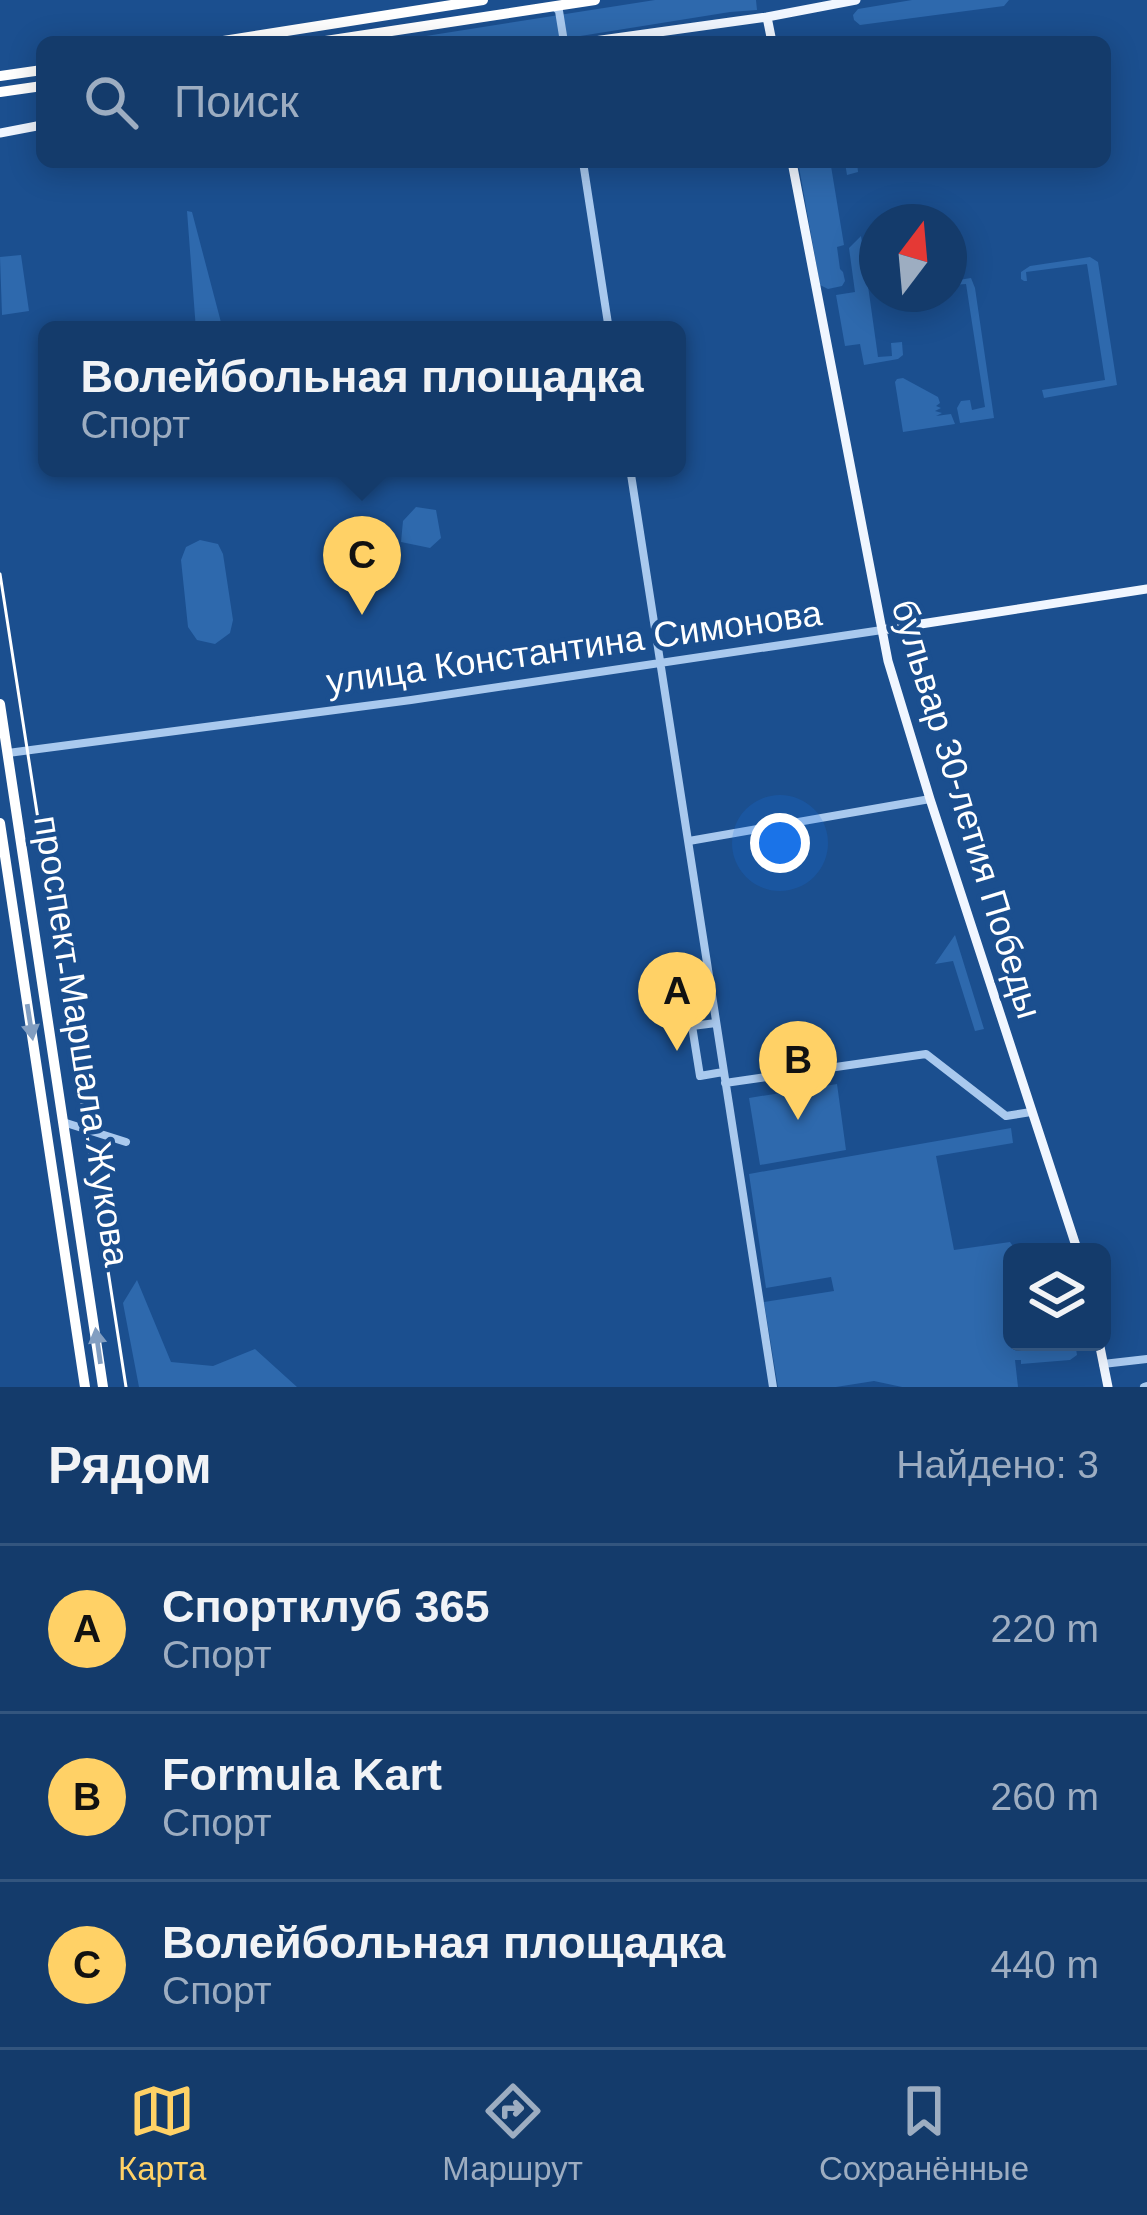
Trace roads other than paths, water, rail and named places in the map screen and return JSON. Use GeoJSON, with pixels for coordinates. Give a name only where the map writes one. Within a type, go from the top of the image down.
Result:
{"type":"FeatureCollection","features":[{"type":"Feature","properties":{"kind":"highway"},"geometry":{"type":"LineString","coordinates":[[255,36],[483,0]]}},
{"type":"Feature","properties":{"kind":"highway"},"geometry":{"type":"LineString","coordinates":[[358,36],[595,0]]}},
{"type":"Feature","properties":{"kind":"highway"},"geometry":{"type":"LineString","coordinates":[[394,36],[416,27]]}},
{"type":"Feature","properties":{"kind":"highway"},"geometry":{"type":"LineString","coordinates":[[0,76],[36,71]]}},
{"type":"Feature","properties":{"kind":"highway"},"geometry":{"type":"LineString","coordinates":[[0,92],[36,87]]}},
{"type":"Feature","properties":{"kind":"highway","name":"проспект Маршала Жукова"},"geometry":{"type":"LineString","coordinates":[[0,704],[104,1387]]}},
{"type":"Feature","properties":{"kind":"highway","name":"проспект Маршала Жукова"},"geometry":{"type":"LineString","coordinates":[[0,823],[85,1387]]}},
{"type":"Feature","properties":{"kind":"main road"},"geometry":{"type":"LineString","coordinates":[[630,36],[856,0]]}},
{"type":"Feature","properties":{"kind":"main road"},"geometry":{"type":"LineString","coordinates":[[767,17],[771,36]]}},
{"type":"Feature","properties":{"kind":"main road"},"geometry":{"type":"LineString","coordinates":[[0,133],[36,126]]}},
{"type":"Feature","properties":{"kind":"main road","name":"бульвар 30-летия Победы"},"geometry":{"type":"LineString","coordinates":[[793,168],[888,661],[1075,1243]]}},
{"type":"Feature","properties":{"kind":"main road","name":"улица Константина Симонова"},"geometry":{"type":"LineString","coordinates":[[882,630],[1147,590]]}},
{"type":"Feature","properties":{"kind":"main road"},"geometry":{"type":"LineString","coordinates":[[1101,1351],[1108,1387]]}},
{"type":"Feature","properties":{"kind":"street"},"geometry":{"type":"LineString","coordinates":[[554,6],[560,11],[563,36]]}},
{"type":"Feature","properties":{"kind":"street"},"geometry":{"type":"LineString","coordinates":[[584,168],[608,321]]}},
{"type":"Feature","properties":{"kind":"street"},"geometry":{"type":"LineString","coordinates":[[631,477],[773,1387]]}},
{"type":"Feature","properties":{"kind":"street","name":"улица Константина Симонова"},"geometry":{"type":"LineString","coordinates":[[8,753],[411,700],[882,630]]}},
{"type":"Feature","properties":{"kind":"street"},"geometry":{"type":"LineString","coordinates":[[689,841],[930,799]]}},
{"type":"Feature","properties":{"kind":"street"},"geometry":{"type":"LineString","coordinates":[[710,986],[685,990],[700,1076],[723,1072]]}},
{"type":"Feature","properties":{"kind":"street"},"geometry":{"type":"LineString","coordinates":[[692,1026],[716,1023]]}},
{"type":"Feature","properties":{"kind":"street"},"geometry":{"type":"LineString","coordinates":[[724,1083],[926,1054],[1006,1116],[1031,1112]]}},
{"type":"Feature","properties":{"kind":"street"},"geometry":{"type":"LineString","coordinates":[[63,1121],[126,1142]]}},
{"type":"Feature","properties":{"kind":"street"},"geometry":{"type":"LineString","coordinates":[[1103,1364],[1147,1358]]}},
{"type":"Feature","properties":{"kind":"tram line"},"geometry":{"type":"LineString","coordinates":[[0,574],[126,1387]]}},
{"type":"Feature","properties":{"kind":"place","name":"Волейбольная площадка"},"geometry":{"type":"Point","coordinates":[362,615]}},
{"type":"Feature","properties":{"kind":"place","name":"Спортклуб 365"},"geometry":{"type":"Point","coordinates":[677,1051]}},
{"type":"Feature","properties":{"kind":"place","name":"Formula Kart"},"geometry":{"type":"Point","coordinates":[798,1120]}}]}
